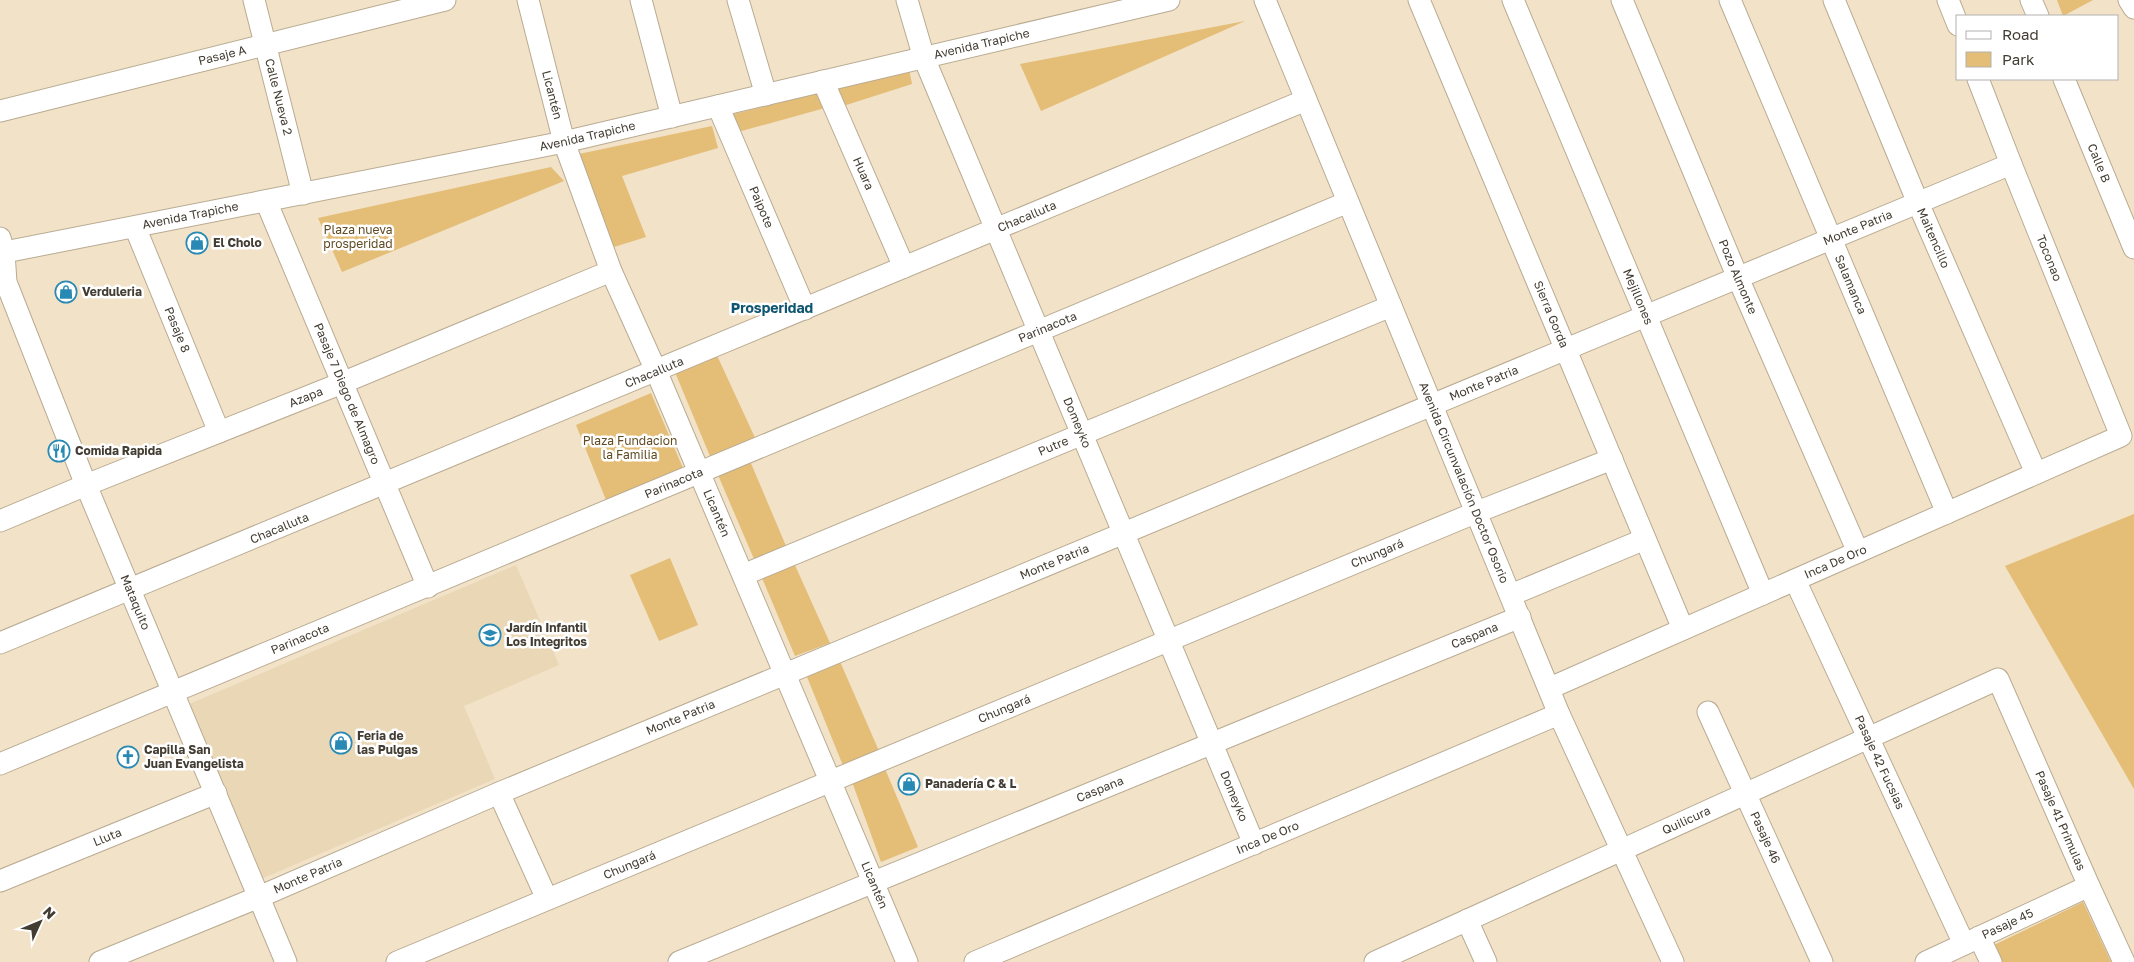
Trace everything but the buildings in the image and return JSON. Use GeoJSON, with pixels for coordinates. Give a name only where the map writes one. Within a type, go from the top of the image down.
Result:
{"type":"FeatureCollection","features":[{"type":"Feature","properties":{"kind":"street","name":"Calle Nueva 2"},"geometry":{"type":"LineString","coordinates":[[254,0],[303,194]]}},
{"type":"Feature","properties":{"kind":"street","name":"Pasaje A"},"geometry":{"type":"LineString","coordinates":[[0,111],[445,0]]}},
{"type":"Feature","properties":{"kind":"street","name":"Licantén"},"geometry":{"type":"LineString","coordinates":[[528,0],[564,142],[611,271],[657,372],[907,962]]}},
{"type":"Feature","properties":{"kind":"street"},"geometry":{"type":"LineString","coordinates":[[641,0],[672,117]]}},
{"type":"Feature","properties":{"kind":"street"},"geometry":{"type":"LineString","coordinates":[[738,0],[766,95]]}},
{"type":"Feature","properties":{"kind":"street","name":"Domeyko"},"geometry":{"type":"LineString","coordinates":[[907,0],[924,58],[1254,844]]}},
{"type":"Feature","properties":{"kind":"street","name":"Avenida Trapiche"},"geometry":{"type":"LineString","coordinates":[[1,248],[135,227],[564,142],[924,58],[1146,3],[1169,0]]}},
{"type":"Feature","properties":{"kind":"street","name":"Avenida Circunvalación Doctor Osorio"},"geometry":{"type":"LineString","coordinates":[[1265,0],[1550,688],[1559,714],[1673,962]]}},
{"type":"Feature","properties":{"kind":"street","name":"Sierra Gorda"},"geometry":{"type":"LineString","coordinates":[[1419,0],[1683,629]]}},
{"type":"Feature","properties":{"kind":"street","name":"Mejillones"},"geometry":{"type":"LineString","coordinates":[[1513,0],[1763,594]]}},
{"type":"Feature","properties":{"kind":"street","name":"Pozo Almonte"},"geometry":{"type":"LineString","coordinates":[[1622,0],[1738,278],[1858,552]]}},
{"type":"Feature","properties":{"kind":"street","name":"Salamanca"},"geometry":{"type":"LineString","coordinates":[[1730,0],[1947,513]]}},
{"type":"Feature","properties":{"kind":"street","name":"Maitencillo"},"geometry":{"type":"LineString","coordinates":[[1834,0],[1918,203],[2036,474]]}},
{"type":"Feature","properties":{"kind":"street"},"geometry":{"type":"LineString","coordinates":[[1948,0],[1956,20]]}},
{"type":"Feature","properties":{"kind":"street"},"geometry":{"type":"LineString","coordinates":[[2031,0],[2038,15]]}},
{"type":"Feature","properties":{"kind":"street"},"geometry":{"type":"LineString","coordinates":[[2129,0],[2134,8]]}},
{"type":"Feature","properties":{"kind":"street","name":"Toconao"},"geometry":{"type":"LineString","coordinates":[[1978,80],[2121,436]]}},
{"type":"Feature","properties":{"kind":"street","name":"Calle B"},"geometry":{"type":"LineString","coordinates":[[2064,80],[2134,248]]}},
{"type":"Feature","properties":{"kind":"street","name":"Huara"},"geometry":{"type":"LineString","coordinates":[[823,81],[904,267]]}},
{"type":"Feature","properties":{"kind":"street","name":"Chacalluta"},"geometry":{"type":"LineString","coordinates":[[0,643],[657,372],[805,308],[1306,100]]}},
{"type":"Feature","properties":{"kind":"street","name":"Paipote"},"geometry":{"type":"LineString","coordinates":[[718,106],[805,308]]}},
{"type":"Feature","properties":{"kind":"street","name":"Monte Patria"},"geometry":{"type":"LineString","coordinates":[[100,962],[259,897],[499,793],[2011,164]]}},
{"type":"Feature","properties":{"kind":"street","name":"Pasaje 7 Diego de Almagro"},"geometry":{"type":"LineString","coordinates":[[266,201],[428,587]]}},
{"type":"Feature","properties":{"kind":"street","name":"Parinacota"},"geometry":{"type":"LineString","coordinates":[[0,764],[1348,202]]}},
{"type":"Feature","properties":{"kind":"street","name":"Pasaje 8"},"geometry":{"type":"LineString","coordinates":[[135,227],[219,432]]}},
{"type":"Feature","properties":{"kind":"street","name":"Mataquito"},"geometry":{"type":"LineString","coordinates":[[1,248],[6,282],[86,485],[286,962]]}},
{"type":"Feature","properties":{"kind":"street","name":"Azapa"},"geometry":{"type":"LineString","coordinates":[[0,521],[342,383],[611,271]]}},
{"type":"Feature","properties":{"kind":"street","name":"Putre"},"geometry":{"type":"LineString","coordinates":[[743,575],[1391,306]]}},
{"type":"Feature","properties":{"kind":"street","name":"Inca De Oro"},"geometry":{"type":"LineString","coordinates":[[1550,688],[2121,436]]}},
{"type":"Feature","properties":{"kind":"street","name":"Chungará"},"geometry":{"type":"LineString","coordinates":[[397,962],[1477,512],[1612,458]]}},
{"type":"Feature","properties":{"kind":"street"},"geometry":{"type":"LineString","coordinates":[[1511,595],[1645,539]]}},
{"type":"Feature","properties":{"kind":"street","name":"Pasaje 42 Fucsias"},"geometry":{"type":"LineString","coordinates":[[1795,580],[1868,738],[1971,941],[1991,962]]}},
{"type":"Feature","properties":{"kind":"street","name":"Caspana"},"geometry":{"type":"LineString","coordinates":[[679,962],[1520,618]]}},
{"type":"Feature","properties":{"kind":"street","name":"Quilicura"},"geometry":{"type":"LineString","coordinates":[[1375,962],[1998,679]]}},
{"type":"Feature","properties":{"kind":"street","name":"Pasaje 41 Primulas"},"geometry":{"type":"LineString","coordinates":[[1998,679],[2124,962]]}},
{"type":"Feature","properties":{"kind":"street","name":"Pasaje 46"},"geometry":{"type":"LineString","coordinates":[[1708,712],[1822,962]]}},
{"type":"Feature","properties":{"kind":"street","name":"Inca De Oro"},"geometry":{"type":"LineString","coordinates":[[975,962],[1559,714]]}},
{"type":"Feature","properties":{"kind":"street","name":"Lluta"},"geometry":{"type":"LineString","coordinates":[[0,881],[216,793]]}},
{"type":"Feature","properties":{"kind":"street"},"geometry":{"type":"LineString","coordinates":[[499,793],[547,899]]}},
{"type":"Feature","properties":{"kind":"street","name":"Pasaje 45"},"geometry":{"type":"LineString","coordinates":[[1926,962],[2089,886]]}},
{"type":"Feature","properties":{"kind":"street"},"geometry":{"type":"LineString","coordinates":[[1467,920],[1486,962]]}},
{"type":"Feature","properties":{"kind":"shaded area","name":"Feria de las Pulgas"},"geometry":{"type":"Polygon","coordinates":[[[516,565],[559,665],[464,706],[495,779],[261,879],[187,705],[516,565]]]}},
{"type":"Feature","properties":{"kind":"green space"},"geometry":{"type":"Polygon","coordinates":[[[2057,0],[2093,0],[2065,15],[2063,15],[2057,0]]]}},
{"type":"Feature","properties":{"kind":"green space"},"geometry":{"type":"Polygon","coordinates":[[[1245,21],[1041,111],[1020,64],[1245,21]]]}},
{"type":"Feature","properties":{"kind":"green space"},"geometry":{"type":"Polygon","coordinates":[[[909,69],[912,84],[840,107],[835,89],[909,69]]]}},
{"type":"Feature","properties":{"kind":"green space"},"geometry":{"type":"Polygon","coordinates":[[[818,93],[825,108],[738,132],[730,115],[818,93]]]}},
{"type":"Feature","properties":{"kind":"green space"},"geometry":{"type":"Polygon","coordinates":[[[712,126],[718,148],[622,176],[646,237],[614,247],[579,154],[712,126]]]}},
{"type":"Feature","properties":{"kind":"green space","name":"Plaza nueva prosperidad"},"geometry":{"type":"Polygon","coordinates":[[[551,167],[564,181],[342,272],[318,218],[551,167]]]}},
{"type":"Feature","properties":{"kind":"green space"},"geometry":{"type":"Polygon","coordinates":[[[714,349],[757,442],[712,461],[672,365],[714,349]]]}},
{"type":"Feature","properties":{"kind":"green space","name":"Plaza Fundacion la Familia"},"geometry":{"type":"Polygon","coordinates":[[[651,393],[685,473],[608,505],[576,425],[651,393]]]}},
{"type":"Feature","properties":{"kind":"green space"},"geometry":{"type":"Polygon","coordinates":[[[750,461],[786,546],[754,559],[718,475],[750,461]]]}},
{"type":"Feature","properties":{"kind":"green space"},"geometry":{"type":"Polygon","coordinates":[[[2134,514],[2134,789],[2005,566],[2134,514]]]}},
{"type":"Feature","properties":{"kind":"green space"},"geometry":{"type":"Polygon","coordinates":[[[670,558],[698,625],[659,641],[630,575],[670,558]]]}},
{"type":"Feature","properties":{"kind":"green space"},"geometry":{"type":"Polygon","coordinates":[[[794,563],[830,643],[795,656],[762,578],[794,563]]]}},
{"type":"Feature","properties":{"kind":"green space"},"geometry":{"type":"Polygon","coordinates":[[[838,657],[879,751],[844,768],[805,672],[838,657]]]}},
{"type":"Feature","properties":{"kind":"green space"},"geometry":{"type":"Polygon","coordinates":[[[883,764],[918,847],[881,862],[851,779],[883,764]]]}},
{"type":"Feature","properties":{"kind":"green space"},"geometry":{"type":"Polygon","coordinates":[[[2083,902],[2111,962],[1999,962],[1992,946],[2083,902]]]}},
{"type":"Feature","properties":{"kind":"place","name":"El Cholo"},"geometry":{"type":"Point","coordinates":[197,243]}},
{"type":"Feature","properties":{"kind":"place","name":"Verduleria"},"geometry":{"type":"Point","coordinates":[66,292]}},
{"type":"Feature","properties":{"kind":"place","name":"Comida Rapida"},"geometry":{"type":"Point","coordinates":[59,451]}},
{"type":"Feature","properties":{"kind":"place","name":"Jardín Infantil Los Integritos"},"geometry":{"type":"Point","coordinates":[490,635]}},
{"type":"Feature","properties":{"kind":"place","name":"Feria de las Pulgas"},"geometry":{"type":"Point","coordinates":[341,743]}},
{"type":"Feature","properties":{"kind":"place","name":"Capilla San Juan Evangelista"},"geometry":{"type":"Point","coordinates":[128,757]}},
{"type":"Feature","properties":{"kind":"place","name":"Panadería C & L"},"geometry":{"type":"Point","coordinates":[909,784]}},
{"type":"Feature","properties":{"kind":"district","name":"Prosperidad"},"geometry":{"type":"Point","coordinates":[772,308]}}]}
